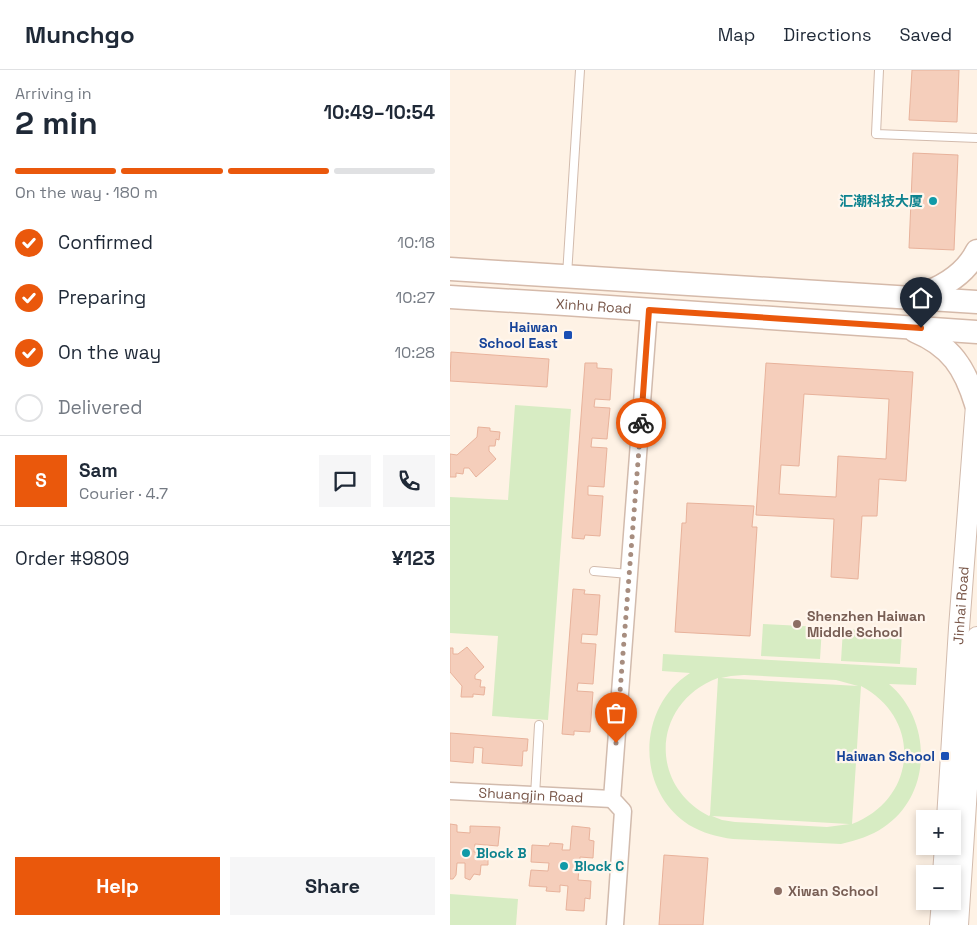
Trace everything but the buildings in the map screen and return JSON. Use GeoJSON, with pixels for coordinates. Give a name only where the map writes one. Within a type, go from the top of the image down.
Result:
{"type":"FeatureCollection","features":[{"type":"Feature","properties":{"kind":"main road"},"geometry":{"type":"LineString","coordinates":[[911,298],[927,293],[949,282],[960,274],[977,251]]}},
{"type":"Feature","properties":{"kind":"main road","name":"Xinhu Road"},"geometry":{"type":"LineString","coordinates":[[450,269],[977,302]]}},
{"type":"Feature","properties":{"kind":"main road","name":"Xinhu Road"},"geometry":{"type":"LineString","coordinates":[[450,298],[977,332]]}},
{"type":"Feature","properties":{"kind":"main road"},"geometry":{"type":"LineString","coordinates":[[907,328],[928,336],[945,348],[953,356],[967,377],[977,398]]}},
{"type":"Feature","properties":{"kind":"street"},"geometry":{"type":"LineString","coordinates":[[615,925],[623,810],[612,799],[649,310]]}},
{"type":"Feature","properties":{"kind":"street","name":"Jinhai Road"},"geometry":{"type":"LineString","coordinates":[[948,810],[959,628],[977,398]]}},
{"type":"Feature","properties":{"kind":"street","name":"Jinhai Road"},"geometry":{"type":"LineString","coordinates":[[958,925],[977,637]]}},
{"type":"Feature","properties":{"kind":"street","name":"Shuangjin Road"},"geometry":{"type":"LineString","coordinates":[[450,791],[612,799]]}},
{"type":"Feature","properties":{"kind":"street"},"geometry":{"type":"LineString","coordinates":[[940,925],[941,910]]}},
{"type":"Feature","properties":{"kind":"lane"},"geometry":{"type":"LineString","coordinates":[[567,277],[580,70]]}},
{"type":"Feature","properties":{"kind":"lane"},"geometry":{"type":"LineString","coordinates":[[878,70],[876,134],[977,138]]}},
{"type":"Feature","properties":{"kind":"lane"},"geometry":{"type":"LineString","coordinates":[[594,571],[629,574]]}},
{"type":"Feature","properties":{"kind":"lane"},"geometry":{"type":"LineString","coordinates":[[535,796],[539,724]]}},
{"type":"Feature","properties":{"kind":"green space"},"geometry":{"type":"Polygon","coordinates":[[[515,405],[571,409],[548,720],[492,716],[498,636],[450,633],[450,497],[508,500],[515,405]]]}},
{"type":"Feature","properties":{"kind":"green space"},"geometry":{"type":"Polygon","coordinates":[[[763,624],[822,627],[820,659],[761,656],[763,624]]]}},
{"type":"Feature","properties":{"kind":"green space"},"geometry":{"type":"Polygon","coordinates":[[[843,629],[902,632],[900,664],[841,661],[843,629]]]}},
{"type":"Feature","properties":{"kind":"green space"},"geometry":{"type":"Polygon","coordinates":[[[663,654],[917,668],[916,685],[889,684],[903,699],[913,717],[919,736],[921,757],[918,777],[912,796],[900,813],[884,827],[864,837],[841,844],[733,839],[694,828],[671,810],[659,791],[652,770],[649,749],[652,727],[660,706],[673,688],[690,673],[662,671],[663,654]],[[731,676],[721,678],[858,686],[836,680],[731,676]],[[718,678],[696,690],[680,705],[670,724],[666,744],[667,765],[675,784],[689,802],[709,816],[718,678]],[[861,686],[852,824],[874,812],[890,797],[900,778],[904,758],[903,738],[895,718],[881,700],[861,686]],[[712,816],[722,820],[827,827],[850,824],[712,816]]]}},
{"type":"Feature","properties":{"kind":"green space"},"geometry":{"type":"Polygon","coordinates":[[[450,894],[518,899],[516,925],[450,925],[450,894]]]}},
{"type":"Feature","properties":{"kind":"way so far"},"geometry":{"type":"LineString","coordinates":[[616,743],[641,423]]}},
{"type":"Feature","properties":{"kind":"place","name":"汇潮科技大厦"},"geometry":{"type":"Point","coordinates":[933,201]}},
{"type":"Feature","properties":{"kind":"place","name":"Haiwan School East"},"geometry":{"type":"Point","coordinates":[568,335]}},
{"type":"Feature","properties":{"kind":"place","name":"Shenzhen Haiwan Middle School"},"geometry":{"type":"Point","coordinates":[797,624]}},
{"type":"Feature","properties":{"kind":"place","name":"Haiwan School"},"geometry":{"type":"Point","coordinates":[945,756]}},
{"type":"Feature","properties":{"kind":"place","name":"Block B"},"geometry":{"type":"Point","coordinates":[466,853]}},
{"type":"Feature","properties":{"kind":"place","name":"Block C"},"geometry":{"type":"Point","coordinates":[564,866]}},
{"type":"Feature","properties":{"kind":"place","name":"Xiwan School"},"geometry":{"type":"Point","coordinates":[778,891]}},
{"type":"Feature","properties":{"kind":"route"},"geometry":{"type":"LineString","coordinates":[[641,423],[649,310],[921,328]]}}]}
